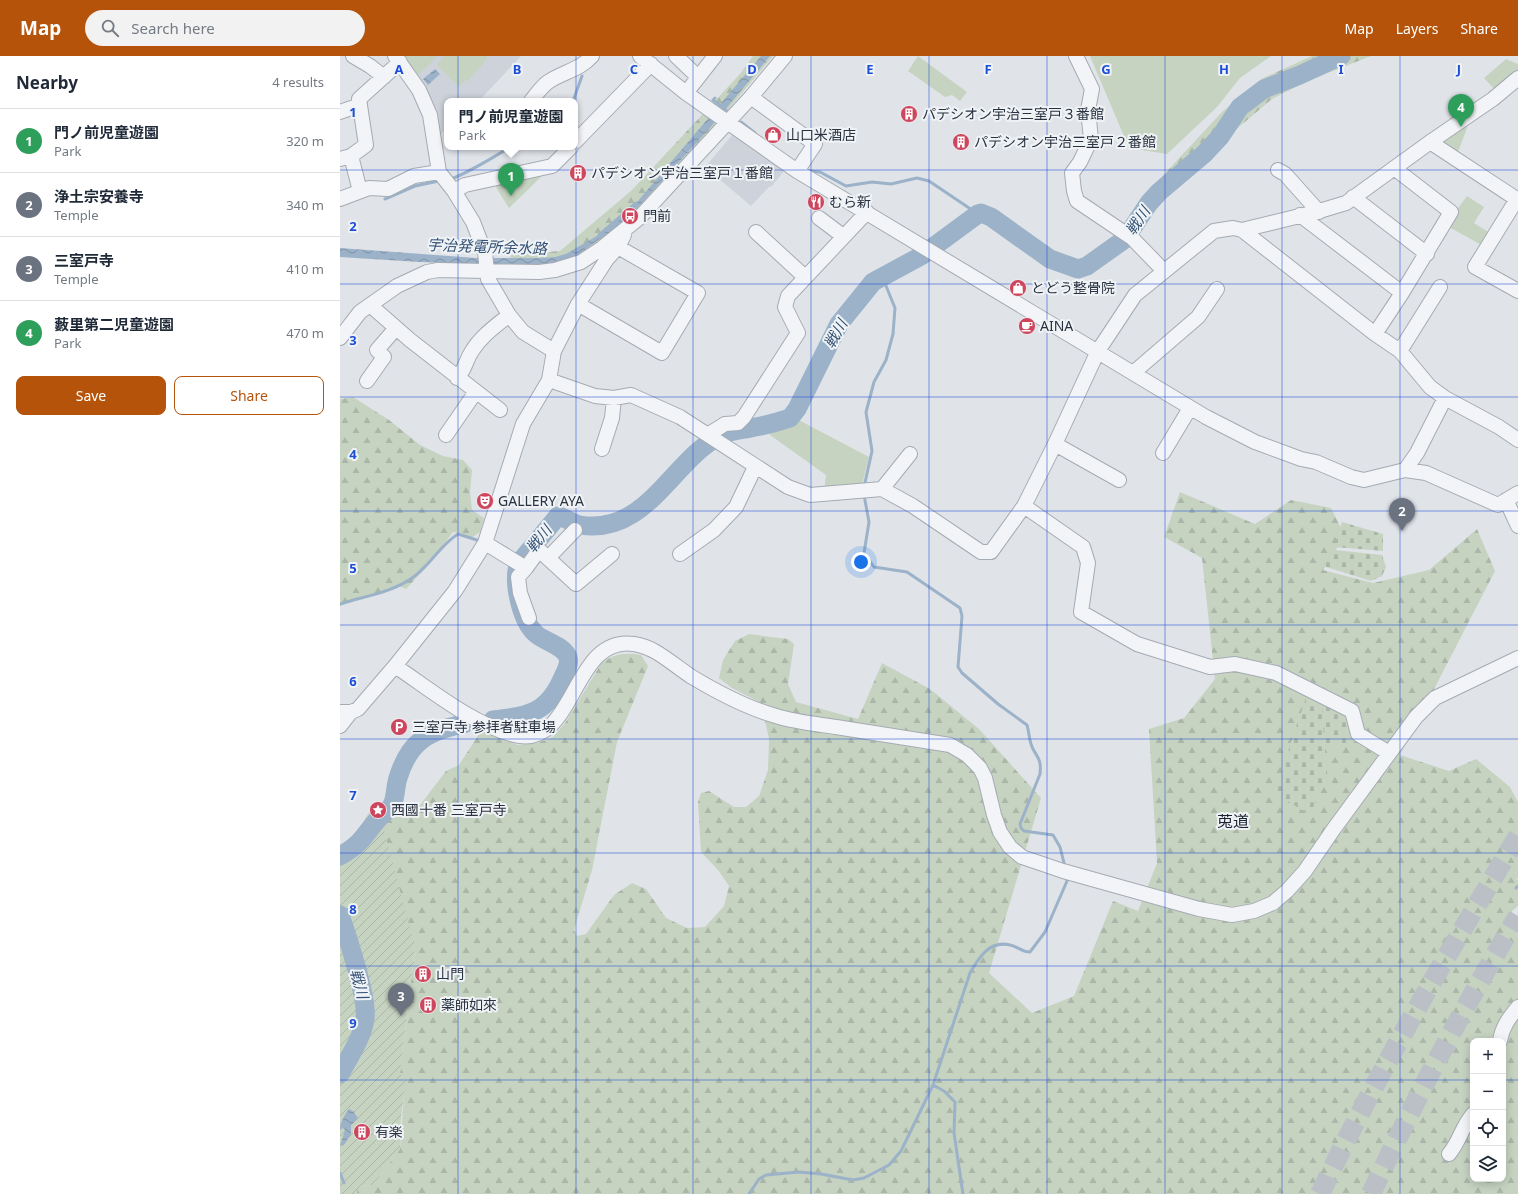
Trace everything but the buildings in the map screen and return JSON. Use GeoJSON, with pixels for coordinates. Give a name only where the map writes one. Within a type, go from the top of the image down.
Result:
{"type":"FeatureCollection","features":[{"type":"Feature","properties":{"kind":"street"},"geometry":{"type":"LineString","coordinates":[[353,56],[384,76]]}},
{"type":"Feature","properties":{"kind":"street"},"geometry":{"type":"LineString","coordinates":[[676,56],[698,77]]}},
{"type":"Feature","properties":{"kind":"street"},"geometry":{"type":"LineString","coordinates":[[686,93],[715,56]]}},
{"type":"Feature","properties":{"kind":"street"},"geometry":{"type":"LineString","coordinates":[[340,338],[360,312],[397,286],[427,272],[438,270],[487,270],[539,272],[555,270],[580,262],[627,230],[644,213],[724,121],[751,97],[786,56]]}},
{"type":"Feature","properties":{"kind":"street"},"geometry":{"type":"LineString","coordinates":[[1076,56],[1092,89],[1088,110],[1091,139],[1080,162],[1072,173],[1077,201],[1129,236],[1164,271]]}},
{"type":"Feature","properties":{"kind":"street"},"geometry":{"type":"LineString","coordinates":[[534,98],[548,82],[585,58]]}},
{"type":"Feature","properties":{"kind":"street"},"geometry":{"type":"LineString","coordinates":[[360,191],[346,157],[366,145],[360,99],[384,76],[398,59],[419,90],[430,115],[439,172],[454,190],[473,222],[485,253],[488,279],[509,315],[523,332],[554,351]]}},
{"type":"Feature","properties":{"kind":"street"},"geometry":{"type":"LineString","coordinates":[[578,139],[646,60],[686,93],[724,121],[799,167],[867,212],[1190,408],[1255,442],[1301,459],[1316,462],[1351,477],[1364,480],[1405,470],[1426,473],[1498,505],[1512,496],[1518,526]]}},
{"type":"Feature","properties":{"kind":"street"},"geometry":{"type":"LineString","coordinates":[[549,380],[595,396],[614,398],[631,395],[680,417],[788,487],[810,495],[882,489],[913,506],[981,552],[991,552],[1024,506],[1055,444],[1098,351],[1135,295],[1214,231],[1225,228],[1242,230],[1300,215],[1319,212],[1346,203],[1430,142],[1493,99],[1518,78]]}},
{"type":"Feature","properties":{"kind":"street"},"geometry":{"type":"LineString","coordinates":[[751,97],[815,144],[799,167]]}},
{"type":"Feature","properties":{"kind":"street"},"geometry":{"type":"LineString","coordinates":[[340,112],[360,105]]}},
{"type":"Feature","properties":{"kind":"street"},"geometry":{"type":"LineString","coordinates":[[1430,142],[1517,200],[1475,267],[1518,292]]}},
{"type":"Feature","properties":{"kind":"street"},"geometry":{"type":"LineString","coordinates":[[454,190],[465,185],[552,166],[568,150]]}},
{"type":"Feature","properties":{"kind":"street"},"geometry":{"type":"LineString","coordinates":[[1375,334],[1427,254],[1451,212],[1394,168]]}},
{"type":"Feature","properties":{"kind":"street"},"geometry":{"type":"LineString","coordinates":[[1278,170],[1285,174],[1319,212]]}},
{"type":"Feature","properties":{"kind":"street"},"geometry":{"type":"LineString","coordinates":[[340,199],[369,188],[388,189],[414,176],[439,172]]}},
{"type":"Feature","properties":{"kind":"street"},"geometry":{"type":"LineString","coordinates":[[1353,198],[1427,254]]}},
{"type":"Feature","properties":{"kind":"street"},"geometry":{"type":"LineString","coordinates":[[713,438],[725,424],[738,423],[744,417],[798,333],[785,307],[788,296],[867,212]]}},
{"type":"Feature","properties":{"kind":"street"},"geometry":{"type":"LineString","coordinates":[[1300,215],[1402,293]]}},
{"type":"Feature","properties":{"kind":"street"},"geometry":{"type":"LineString","coordinates":[[819,218],[843,236]]}},
{"type":"Feature","properties":{"kind":"street"},"geometry":{"type":"LineString","coordinates":[[340,726],[346,712],[358,709],[456,592],[485,543],[523,424],[549,380],[554,351],[578,304],[607,259],[618,248],[627,230]]}},
{"type":"Feature","properties":{"kind":"street"},"geometry":{"type":"LineString","coordinates":[[1242,230],[1375,334],[1400,351],[1430,387],[1445,398],[1500,427],[1518,440]]}},
{"type":"Feature","properties":{"kind":"street"},"geometry":{"type":"LineString","coordinates":[[756,232],[805,277]]}},
{"type":"Feature","properties":{"kind":"street"},"geometry":{"type":"LineString","coordinates":[[578,304],[662,353],[698,294],[618,248]]}},
{"type":"Feature","properties":{"kind":"street"},"geometry":{"type":"LineString","coordinates":[[1400,351],[1440,287]]}},
{"type":"Feature","properties":{"kind":"street"},"geometry":{"type":"LineString","coordinates":[[1133,373],[1198,317],[1217,289]]}},
{"type":"Feature","properties":{"kind":"street"},"geometry":{"type":"LineString","coordinates":[[370,305],[475,393],[500,410]]}},
{"type":"Feature","properties":{"kind":"street"},"geometry":{"type":"LineString","coordinates":[[457,378],[464,371],[470,353],[481,338],[509,315]]}},
{"type":"Feature","properties":{"kind":"street"},"geometry":{"type":"LineString","coordinates":[[372,378],[384,357],[377,350],[396,328]]}},
{"type":"Feature","properties":{"kind":"street"},"geometry":{"type":"LineString","coordinates":[[446,435],[475,393]]}},
{"type":"Feature","properties":{"kind":"street"},"geometry":{"type":"LineString","coordinates":[[602,449],[612,418],[614,398]]}},
{"type":"Feature","properties":{"kind":"street"},"geometry":{"type":"LineString","coordinates":[[1405,470],[1417,453],[1445,398]]}},
{"type":"Feature","properties":{"kind":"street"},"geometry":{"type":"LineString","coordinates":[[1163,453],[1190,408]]}},
{"type":"Feature","properties":{"kind":"street"},"geometry":{"type":"LineString","coordinates":[[1055,444],[1119,480]]}},
{"type":"Feature","properties":{"kind":"street"},"geometry":{"type":"LineString","coordinates":[[882,489],[910,454]]}},
{"type":"Feature","properties":{"kind":"street"},"geometry":{"type":"LineString","coordinates":[[680,554],[714,530],[736,506],[755,467]]}},
{"type":"Feature","properties":{"kind":"street"},"geometry":{"type":"LineString","coordinates":[[1024,506],[1083,547],[1088,563],[1081,612],[1137,644],[1210,667],[1235,664],[1276,673],[1352,711],[1358,734],[1389,753]]}},
{"type":"Feature","properties":{"kind":"street"},"geometry":{"type":"LineString","coordinates":[[548,558],[575,530]]}},
{"type":"Feature","properties":{"kind":"street"},"geometry":{"type":"LineString","coordinates":[[485,543],[521,566]]}},
{"type":"Feature","properties":{"kind":"street"},"geometry":{"type":"LineString","coordinates":[[529,618],[520,593],[518,577],[521,566],[539,550],[576,584],[612,554]]}},
{"type":"Feature","properties":{"kind":"street"},"geometry":{"type":"LineString","coordinates":[[395,666],[465,712],[508,732],[526,736],[542,732],[558,717],[594,657],[616,645],[631,644],[646,646],[709,686],[776,716],[950,745],[967,755],[980,768],[985,778],[996,824],[1010,847],[1016,853],[1030,861],[1068,873],[1199,909],[1232,915],[1254,911],[1273,903],[1287,891],[1305,871],[1416,717],[1435,698],[1518,658]]}},
{"type":"Feature","properties":{"kind":"street"},"geometry":{"type":"LineString","coordinates":[[1501,1038],[1508,1018],[1518,1008]]}},
{"type":"Feature","properties":{"kind":"street"},"geometry":{"type":"LineString","coordinates":[[1449,1154],[1455,1147],[1464,1125],[1470,1118]]}},
{"type":"Feature","properties":{"kind":"shaded area"},"geometry":{"type":"Polygon","coordinates":[[[402,56],[521,56],[482,98],[444,98],[444,132],[437,136],[402,56]]]}},
{"type":"Feature","properties":{"kind":"shaded area"},"geometry":{"type":"Polygon","coordinates":[[[733,134],[784,171],[772,186],[769,187],[751,206],[705,167],[733,134]]]}},
{"type":"Feature","properties":{"kind":"green space"},"geometry":{"type":"Polygon","coordinates":[[[402,56],[438,56],[417,76],[402,56]]]}},
{"type":"Feature","properties":{"kind":"green space"},"geometry":{"type":"Polygon","coordinates":[[[444,56],[487,56],[487,59],[467,82],[465,80],[459,87],[437,65],[444,56]]]}},
{"type":"Feature","properties":{"kind":"green space"},"geometry":{"type":"Polygon","coordinates":[[[753,56],[773,56],[695,149],[648,200],[611,234],[578,257],[508,266],[511,255],[560,251],[632,190],[740,74],[753,56]]]}},
{"type":"Feature","properties":{"kind":"green space"},"geometry":{"type":"Polygon","coordinates":[[[918,56],[967,92],[960,101],[952,95],[945,97],[908,71],[918,56]]]}},
{"type":"Feature","properties":{"kind":"green space"},"geometry":{"type":"Polygon","coordinates":[[[1090,56],[1271,56],[1240,78],[1217,107],[1167,154],[1129,148],[1090,56]]]}},
{"type":"Feature","properties":{"kind":"green space"},"geometry":{"type":"Polygon","coordinates":[[[1312,56],[1371,56],[1310,80],[1272,99],[1233,132],[1189,178],[1165,199],[1154,201],[1155,184],[1222,112],[1261,79],[1312,56]]]}},
{"type":"Feature","properties":{"kind":"green space"},"geometry":{"type":"Polygon","coordinates":[[[1506,59],[1518,64],[1518,70],[1495,90],[1484,78],[1506,59]]]}},
{"type":"Feature","properties":{"kind":"green space"},"geometry":{"type":"Polygon","coordinates":[[[1471,117],[1457,155],[1439,146],[1441,138],[1471,117]]]}},
{"type":"Feature","properties":{"kind":"green space"},"geometry":{"type":"Polygon","coordinates":[[[545,173],[509,208],[494,184],[545,173]]]}},
{"type":"Feature","properties":{"kind":"green space"},"geometry":{"type":"Polygon","coordinates":[[[1467,196],[1484,207],[1474,223],[1493,235],[1485,247],[1449,227],[1458,213],[1456,211],[1467,196]]]}},
{"type":"Feature","properties":{"kind":"green space"},"geometry":{"type":"Polygon","coordinates":[[[353,397],[389,420],[420,445],[443,456],[463,460],[472,470],[470,492],[472,510],[484,518],[480,532],[471,538],[460,533],[453,532],[430,563],[406,589],[399,586],[340,606],[340,399],[353,397]]]}},
{"type":"Feature","properties":{"kind":"green space"},"geometry":{"type":"Polygon","coordinates":[[[795,418],[869,457],[861,489],[824,492],[826,475],[770,435],[770,427],[795,418]]]}},
{"type":"Feature","properties":{"kind":"green space"},"geometry":{"type":"Polygon","coordinates":[[[1180,492],[1255,524],[1291,500],[1331,508],[1345,536],[1323,570],[1373,583],[1429,570],[1477,529],[1495,571],[1400,755],[1449,771],[1476,759],[1510,787],[1518,802],[1518,878],[1516,879],[1518,880],[1518,906],[1512,911],[1518,935],[1518,1194],[356,1194],[358,1187],[374,1184],[400,1149],[405,1081],[400,1073],[415,948],[369,836],[361,847],[340,860],[340,851],[350,844],[371,809],[385,803],[404,816],[420,805],[446,771],[459,765],[481,731],[518,745],[537,743],[553,737],[565,723],[601,664],[615,656],[625,654],[641,655],[648,666],[617,742],[592,870],[574,930],[577,936],[586,934],[614,895],[632,883],[646,889],[666,918],[687,928],[705,927],[724,906],[729,886],[718,870],[701,852],[698,802],[701,793],[709,791],[734,807],[746,807],[759,796],[768,770],[769,739],[761,703],[732,688],[719,678],[723,660],[735,641],[749,634],[788,639],[794,644],[788,684],[796,702],[858,719],[882,663],[930,689],[979,729],[1041,798],[989,973],[1032,1013],[1074,996],[1113,901],[1138,911],[1157,863],[1149,729],[1184,718],[1215,679],[1202,558],[1164,537],[1180,492]]]}},
{"type":"Feature","properties":{"kind":"green space"},"geometry":{"type":"Polygon","coordinates":[[[1342,522],[1383,534],[1383,551],[1334,547],[1342,522]]]}},
{"type":"Feature","properties":{"kind":"green space"},"geometry":{"type":"Polygon","coordinates":[[[1335,550],[1382,555],[1386,567],[1382,576],[1371,581],[1323,566],[1335,550]]]}},
{"type":"Feature","properties":{"kind":"green space"},"geometry":{"type":"Polygon","coordinates":[[[1307,695],[1321,700],[1327,773],[1310,815],[1276,794],[1291,742],[1307,695]]]}},
{"type":"Feature","properties":{"kind":"green space"},"geometry":{"type":"Polygon","coordinates":[[[1325,701],[1349,713],[1351,744],[1326,747],[1322,707],[1325,701]]]}},
{"type":"Feature","properties":{"kind":"green space"},"geometry":{"type":"Polygon","coordinates":[[[384,830],[415,948],[400,1073],[406,1082],[401,1117],[400,1149],[374,1184],[359,1187],[356,1194],[340,1194],[340,860],[361,847],[369,836],[384,830]]]}},
{"type":"Feature","properties":{"kind":"water"},"geometry":{"type":"Polygon","coordinates":[[[761,56],[770,56],[709,129],[629,217],[611,233],[598,240],[575,257],[552,266],[419,262],[340,257],[340,248],[476,258],[542,258],[566,254],[607,230],[638,201],[761,56]]]}},
{"type":"Feature","properties":{"kind":"water"},"geometry":{"type":"Polygon","coordinates":[[[435,69],[440,74],[428,85],[423,79],[435,69]]]}},
{"type":"Feature","properties":{"kind":"water"},"geometry":{"type":"Polygon","coordinates":[[[349,1109],[353,1111],[358,1118],[351,1125],[351,1134],[344,1145],[340,1146],[345,1130],[343,1128],[340,1130],[341,1124],[349,1109]]]}},
{"type":"Feature","properties":{"kind":"waterway","name":"戦川"},"geometry":{"type":"LineString","coordinates":[[493,720],[517,717],[527,714],[544,705],[557,689],[567,667],[568,657],[566,653],[562,649],[536,634],[531,628],[522,611],[517,590],[517,571],[519,563],[558,516],[580,525],[603,525],[622,520],[640,509],[656,495],[702,448],[719,436],[732,431],[790,418],[797,409],[839,324],[873,282],[921,256],[978,214],[981,213],[991,217],[1050,259],[1078,269],[1087,266],[1125,239],[1149,203],[1159,192],[1204,154],[1220,137],[1240,107],[1264,89],[1300,75],[1341,56]]}},
{"type":"Feature","properties":{"kind":"waterway"},"geometry":{"type":"LineString","coordinates":[[574,98],[582,76]]}},
{"type":"Feature","properties":{"kind":"waterway","name":"宇治発電所余水路"},"geometry":{"type":"LineString","coordinates":[[715,98],[713,100],[726,110]]}},
{"type":"Feature","properties":{"kind":"waterway"},"geometry":{"type":"LineString","coordinates":[[741,122],[755,133]]}},
{"type":"Feature","properties":{"kind":"waterway"},"geometry":{"type":"LineString","coordinates":[[451,179],[506,150]]}},
{"type":"Feature","properties":{"kind":"waterway"},"geometry":{"type":"LineString","coordinates":[[809,171],[820,172],[846,186],[872,182],[891,184],[917,178],[929,181],[978,214]]}},
{"type":"Feature","properties":{"kind":"waterway"},"geometry":{"type":"LineString","coordinates":[[385,199],[415,186],[439,181]]}},
{"type":"Feature","properties":{"kind":"waterway","name":"宇治発電所余水路"},"geometry":{"type":"LineString","coordinates":[[599,235],[636,203]]}},
{"type":"Feature","properties":{"kind":"waterway"},"geometry":{"type":"LineString","coordinates":[[864,487],[872,451],[866,412],[874,382],[886,360],[893,334],[895,308],[882,276]]}},
{"type":"Feature","properties":{"kind":"waterway"},"geometry":{"type":"LineString","coordinates":[[864,495],[869,522],[864,553],[874,567],[907,572],[960,608],[962,616],[958,667],[962,673],[998,704],[1027,725],[1031,744],[1039,760],[1040,774],[1020,824],[1021,828],[1024,831],[1053,835],[1060,847],[1065,867]]}},
{"type":"Feature","properties":{"kind":"waterway"},"geometry":{"type":"LineString","coordinates":[[340,604],[386,591],[404,583],[424,568],[446,544],[458,534],[480,541]]}},
{"type":"Feature","properties":{"kind":"waterway","name":"戦川"},"geometry":{"type":"LineString","coordinates":[[340,856],[354,847],[380,816],[391,807],[402,766],[414,747],[421,740],[440,730],[464,724]]}},
{"type":"Feature","properties":{"kind":"waterway"},"geometry":{"type":"LineString","coordinates":[[749,1194],[759,1179],[766,1175],[799,1172],[821,1174],[853,1180],[864,1178],[889,1165],[901,1151],[933,1085],[973,967],[986,951],[997,945],[1010,945],[1030,952],[1045,932],[1067,881],[1066,876]]}},
{"type":"Feature","properties":{"kind":"waterway","name":"戦川"},"geometry":{"type":"LineString","coordinates":[[340,915],[360,982],[365,1009],[362,1032],[340,1074]]}},
{"type":"Feature","properties":{"kind":"waterway"},"geometry":{"type":"LineString","coordinates":[[933,1085],[944,1091],[955,1102],[954,1133],[963,1194]]}},
{"type":"Feature","properties":{"kind":"waterway"},"geometry":{"type":"LineString","coordinates":[[340,1173],[344,1183]]}},
{"type":"Feature","properties":{"kind":"tunnel"},"geometry":{"type":"LineString","coordinates":[[1320,1194],[1342,1148],[1414,1013],[1518,836]]}},
{"type":"Feature","properties":{"kind":"tunnel"},"geometry":{"type":"LineString","coordinates":[[1371,1194],[1441,1053],[1478,984],[1518,916]]}},
{"type":"Feature","properties":{"kind":"place","name":"パデシオン宇治三室戸３番館"},"geometry":{"type":"Point","coordinates":[909,114]}},
{"type":"Feature","properties":{"kind":"place","name":"藪里第二児童遊園"},"geometry":{"type":"Point","coordinates":[1461,127]}},
{"type":"Feature","properties":{"kind":"place","name":"山口米酒店"},"geometry":{"type":"Point","coordinates":[773,135]}},
{"type":"Feature","properties":{"kind":"place","name":"パデシオン宇治三室戸２番館"},"geometry":{"type":"Point","coordinates":[961,142]}},
{"type":"Feature","properties":{"kind":"place","name":"パデシオン宇治三室戸１番館"},"geometry":{"type":"Point","coordinates":[578,173]}},
{"type":"Feature","properties":{"kind":"place","name":"門ノ前児童遊園"},"geometry":{"type":"Point","coordinates":[511,196]}},
{"type":"Feature","properties":{"kind":"place","name":"むら新"},"geometry":{"type":"Point","coordinates":[816,202]}},
{"type":"Feature","properties":{"kind":"place","name":"門前"},"geometry":{"type":"Point","coordinates":[630,216]}},
{"type":"Feature","properties":{"kind":"place","name":"とどう整骨院"},"geometry":{"type":"Point","coordinates":[1018,288]}},
{"type":"Feature","properties":{"kind":"place","name":"AINA"},"geometry":{"type":"Point","coordinates":[1027,326]}},
{"type":"Feature","properties":{"kind":"place","name":"GALLERY AYA"},"geometry":{"type":"Point","coordinates":[485,501]}},
{"type":"Feature","properties":{"kind":"place","name":"浄土宗安養寺"},"geometry":{"type":"Point","coordinates":[1402,531]}},
{"type":"Feature","properties":{"kind":"place","name":"三室戸寺 参拝者駐車場"},"geometry":{"type":"Point","coordinates":[399,727]}},
{"type":"Feature","properties":{"kind":"place","name":"西國十番 三室戸寺"},"geometry":{"type":"Point","coordinates":[378,810]}},
{"type":"Feature","properties":{"kind":"place","name":"山門"},"geometry":{"type":"Point","coordinates":[423,974]}},
{"type":"Feature","properties":{"kind":"place","name":"薬師如來"},"geometry":{"type":"Point","coordinates":[428,1005]}},
{"type":"Feature","properties":{"kind":"place","name":"三室戸寺"},"geometry":{"type":"Point","coordinates":[401,1016]}},
{"type":"Feature","properties":{"kind":"place","name":"有楽"},"geometry":{"type":"Point","coordinates":[362,1132]}},
{"type":"Feature","properties":{"kind":"district","name":"莵道"},"geometry":{"type":"Point","coordinates":[1233,821]}}]}
